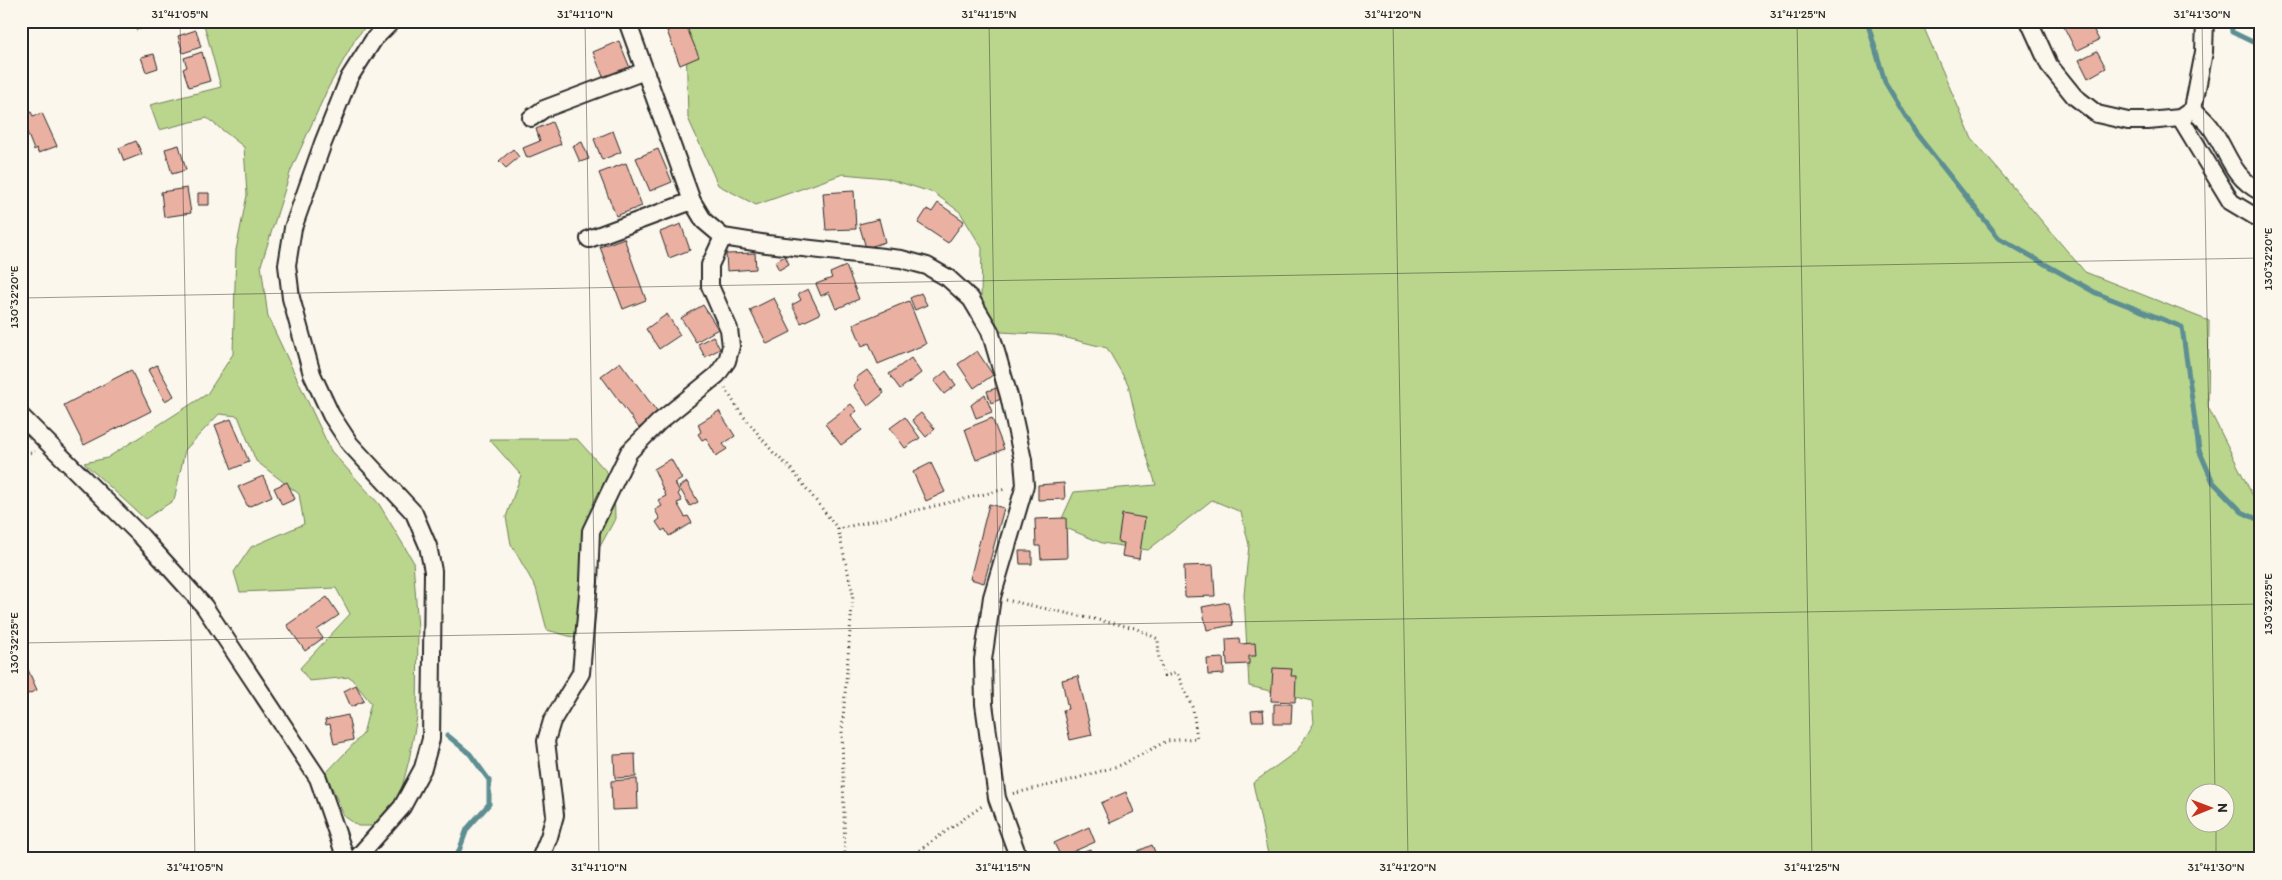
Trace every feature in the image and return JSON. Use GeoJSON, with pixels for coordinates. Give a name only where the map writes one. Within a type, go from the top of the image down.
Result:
{"type":"FeatureCollection","features":[{"type":"Feature","properties":{"kind":"street"},"geometry":{"type":"LineString","coordinates":[[356,859],[402,807],[423,768],[431,739],[434,571],[428,546],[414,513],[350,444],[332,415],[316,382],[300,334],[291,298],[287,265],[293,228],[323,143],[349,78],[374,39],[392,21]]}},
{"type":"Feature","properties":{"kind":"street"},"geometry":{"type":"LineString","coordinates":[[627,21],[692,201],[704,222],[722,237],[901,259],[927,266],[948,278],[971,299],[990,331],[1009,396],[1023,460],[1025,485],[992,597],[983,660],[984,704],[997,798],[1019,859]]}},
{"type":"Feature","properties":{"kind":"street"},"geometry":{"type":"LineString","coordinates":[[2029,21],[2049,65],[2074,96],[2097,114],[2128,121],[2186,114],[2212,128],[2236,173],[2261,192]]}},
{"type":"Feature","properties":{"kind":"street"},"geometry":{"type":"LineString","coordinates":[[2204,21],[2204,52],[2186,114],[2231,202],[2261,220]]}},
{"type":"Feature","properties":{"kind":"street"},"geometry":{"type":"LineString","coordinates":[[531,118],[544,108],[644,71]]}},
{"type":"Feature","properties":{"kind":"street"},"geometry":{"type":"LineString","coordinates":[[589,239],[692,201]]}},
{"type":"Feature","properties":{"kind":"street"},"geometry":{"type":"LineString","coordinates":[[540,859],[555,815],[546,741],[552,721],[580,673],[589,582],[591,531],[629,452],[659,422],[717,375],[727,361],[731,346],[729,329],[710,286],[710,265],[722,237]]}},
{"type":"Feature","properties":{"kind":"street"},"geometry":{"type":"LineString","coordinates":[[21,416],[142,537],[204,606],[318,778],[346,859]]}},
{"type":"Feature","properties":{"kind":"path"},"geometry":{"type":"LineString","coordinates":[[717,375],[740,412],[773,452],[792,470],[838,529],[853,594],[842,731],[845,859]]}},
{"type":"Feature","properties":{"kind":"path"},"geometry":{"type":"LineString","coordinates":[[838,529],[1025,485]]}},
{"type":"Feature","properties":{"kind":"path"},"geometry":{"type":"LineString","coordinates":[[907,859],[983,805],[997,798],[1068,781],[1122,765],[1167,741],[1197,738],[1193,709],[1177,673],[1164,676],[1159,657],[1158,639],[1135,628],[992,597]]}},
{"type":"Feature","properties":{"kind":"green space"},"geometry":{"type":"Polygon","coordinates":[[[134,21],[174,21],[136,30],[134,21]]]}},
{"type":"Feature","properties":{"kind":"green space"},"geometry":{"type":"Polygon","coordinates":[[[203,21],[370,21],[356,38],[328,88],[291,170],[261,265],[268,317],[331,451],[379,504],[413,561],[418,628],[417,717],[399,799],[376,826],[358,826],[344,816],[326,773],[363,734],[371,703],[350,677],[309,681],[300,668],[350,614],[336,588],[240,592],[234,572],[251,547],[304,524],[299,494],[256,461],[238,416],[219,414],[185,450],[174,500],[145,519],[84,463],[107,458],[207,394],[233,354],[236,250],[247,195],[244,147],[207,118],[159,130],[150,105],[221,87],[203,21]]]}},
{"type":"Feature","properties":{"kind":"green space"},"geometry":{"type":"Polygon","coordinates":[[[692,21],[1921,21],[1972,139],[2085,272],[2209,321],[2208,407],[2261,512],[2261,859],[1269,859],[1253,783],[1297,751],[1314,723],[1312,701],[1249,686],[1244,595],[1249,545],[1241,512],[1212,500],[1148,550],[1102,543],[1059,525],[1074,492],[1156,485],[1138,427],[1128,384],[1107,348],[1055,335],[1001,332],[981,298],[982,248],[960,212],[934,193],[886,178],[843,174],[756,205],[718,185],[688,118],[686,37],[692,21]]]}},
{"type":"Feature","properties":{"kind":"green space"},"geometry":{"type":"Polygon","coordinates":[[[489,439],[577,439],[614,480],[615,519],[597,552],[576,638],[547,630],[536,588],[511,544],[506,517],[521,475],[489,439]]]}},
{"type":"Feature","properties":{"kind":"building"},"geometry":{"type":"Polygon","coordinates":[[[97,21],[118,21],[118,22],[97,25],[97,21]]]}},
{"type":"Feature","properties":{"kind":"building"},"geometry":{"type":"Polygon","coordinates":[[[2061,21],[2095,21],[2097,25],[2092,27],[2099,40],[2076,51],[2061,21]]]}},
{"type":"Feature","properties":{"kind":"building"},"geometry":{"type":"Polygon","coordinates":[[[685,23],[699,57],[680,65],[667,31],[685,23]]]}},
{"type":"Feature","properties":{"kind":"building"},"geometry":{"type":"Polygon","coordinates":[[[196,30],[201,47],[183,53],[178,36],[196,30]]]}},
{"type":"Feature","properties":{"kind":"building"},"geometry":{"type":"Polygon","coordinates":[[[619,41],[630,68],[604,79],[593,52],[619,41]]]}},
{"type":"Feature","properties":{"kind":"building"},"geometry":{"type":"Polygon","coordinates":[[[2097,51],[2106,68],[2088,78],[2079,60],[2097,51]]]}},
{"type":"Feature","properties":{"kind":"building"},"geometry":{"type":"Polygon","coordinates":[[[202,52],[210,81],[189,87],[183,69],[187,67],[184,58],[202,52]]]}},
{"type":"Feature","properties":{"kind":"building"},"geometry":{"type":"Polygon","coordinates":[[[154,54],[158,68],[146,72],[141,57],[154,54]]]}},
{"type":"Feature","properties":{"kind":"building"},"geometry":{"type":"Polygon","coordinates":[[[31,112],[33,116],[42,113],[57,146],[38,153],[37,148],[34,150],[25,127],[28,126],[24,114],[31,112]]]}},
{"type":"Feature","properties":{"kind":"building"},"geometry":{"type":"Polygon","coordinates":[[[552,122],[561,144],[527,158],[523,148],[540,141],[536,129],[552,122]]]}},
{"type":"Feature","properties":{"kind":"building"},"geometry":{"type":"Polygon","coordinates":[[[613,131],[621,152],[602,160],[594,139],[613,131]]]}},
{"type":"Feature","properties":{"kind":"building"},"geometry":{"type":"Polygon","coordinates":[[[136,141],[142,154],[124,161],[119,148],[136,141]]]}},
{"type":"Feature","properties":{"kind":"building"},"geometry":{"type":"Polygon","coordinates":[[[582,142],[589,159],[580,162],[573,146],[582,142]]]}},
{"type":"Feature","properties":{"kind":"building"},"geometry":{"type":"Polygon","coordinates":[[[179,145],[186,170],[172,174],[165,149],[179,145]]]}},
{"type":"Feature","properties":{"kind":"building"},"geometry":{"type":"Polygon","coordinates":[[[513,149],[519,157],[506,168],[499,161],[513,149]]]}},
{"type":"Feature","properties":{"kind":"building"},"geometry":{"type":"Polygon","coordinates":[[[658,149],[672,182],[650,191],[636,158],[658,149]]]}},
{"type":"Feature","properties":{"kind":"building"},"geometry":{"type":"Polygon","coordinates":[[[626,163],[642,206],[616,216],[599,173],[626,163]]]}},
{"type":"Feature","properties":{"kind":"building"},"geometry":{"type":"Polygon","coordinates":[[[187,188],[191,213],[164,217],[161,192],[187,188]]]}},
{"type":"Feature","properties":{"kind":"building"},"geometry":{"type":"Polygon","coordinates":[[[854,191],[856,229],[826,230],[823,193],[854,191]]]}},
{"type":"Feature","properties":{"kind":"building"},"geometry":{"type":"Polygon","coordinates":[[[198,193],[209,193],[209,205],[198,205],[198,193]]]}},
{"type":"Feature","properties":{"kind":"building"},"geometry":{"type":"Polygon","coordinates":[[[938,203],[964,221],[948,243],[918,223],[927,209],[932,212],[938,203]]]}},
{"type":"Feature","properties":{"kind":"building"},"geometry":{"type":"Polygon","coordinates":[[[879,219],[885,242],[866,248],[859,224],[879,219]]]}},
{"type":"Feature","properties":{"kind":"building"},"geometry":{"type":"Polygon","coordinates":[[[681,224],[690,250],[669,258],[660,232],[681,224]]]}},
{"type":"Feature","properties":{"kind":"building"},"geometry":{"type":"Polygon","coordinates":[[[624,238],[646,300],[623,309],[600,247],[624,238]]]}},
{"type":"Feature","properties":{"kind":"building"},"geometry":{"type":"Polygon","coordinates":[[[755,253],[756,269],[727,271],[726,254],[755,253]]]}},
{"type":"Feature","properties":{"kind":"building"},"geometry":{"type":"Polygon","coordinates":[[[785,256],[789,264],[779,270],[775,262],[785,256]]]}},
{"type":"Feature","properties":{"kind":"building"},"geometry":{"type":"Polygon","coordinates":[[[846,266],[859,299],[836,309],[829,292],[821,296],[816,284],[832,278],[830,273],[846,266]]]}},
{"type":"Feature","properties":{"kind":"building"},"geometry":{"type":"Polygon","coordinates":[[[808,289],[820,314],[801,323],[792,305],[801,300],[798,294],[808,289]]]}},
{"type":"Feature","properties":{"kind":"building"},"geometry":{"type":"Polygon","coordinates":[[[921,293],[927,305],[915,310],[910,298],[921,293]]]}},
{"type":"Feature","properties":{"kind":"building"},"geometry":{"type":"Polygon","coordinates":[[[774,298],[791,332],[767,344],[750,310],[774,298]]]}},
{"type":"Feature","properties":{"kind":"building"},"geometry":{"type":"Polygon","coordinates":[[[909,301],[926,344],[878,364],[869,343],[862,346],[853,324],[909,301]]]}},
{"type":"Feature","properties":{"kind":"building"},"geometry":{"type":"Polygon","coordinates":[[[703,305],[718,329],[696,342],[681,318],[703,305]]]}},
{"type":"Feature","properties":{"kind":"building"},"geometry":{"type":"Polygon","coordinates":[[[667,314],[680,335],[659,349],[646,329],[667,314]]]}},
{"type":"Feature","properties":{"kind":"building"},"geometry":{"type":"Polygon","coordinates":[[[713,336],[720,349],[705,357],[698,344],[713,336]]]}},
{"type":"Feature","properties":{"kind":"building"},"geometry":{"type":"Polygon","coordinates":[[[977,351],[993,375],[974,388],[958,364],[977,351]]]}},
{"type":"Feature","properties":{"kind":"building"},"geometry":{"type":"Polygon","coordinates":[[[911,358],[921,373],[900,389],[889,374],[911,358]]]}},
{"type":"Feature","properties":{"kind":"building"},"geometry":{"type":"Polygon","coordinates":[[[620,362],[658,413],[639,428],[601,376],[620,362]]]}},
{"type":"Feature","properties":{"kind":"building"},"geometry":{"type":"Polygon","coordinates":[[[157,365],[174,396],[165,401],[148,370],[157,365]]]}},
{"type":"Feature","properties":{"kind":"building"},"geometry":{"type":"Polygon","coordinates":[[[131,370],[151,411],[84,445],[64,405],[131,370]]]}},
{"type":"Feature","properties":{"kind":"building"},"geometry":{"type":"Polygon","coordinates":[[[867,370],[884,393],[868,406],[853,385],[858,381],[856,378],[867,370]]]}},
{"type":"Feature","properties":{"kind":"building"},"geometry":{"type":"Polygon","coordinates":[[[946,371],[956,385],[944,394],[934,381],[946,371]]]}},
{"type":"Feature","properties":{"kind":"building"},"geometry":{"type":"Polygon","coordinates":[[[997,388],[1001,399],[991,403],[987,391],[997,388]]]}},
{"type":"Feature","properties":{"kind":"building"},"geometry":{"type":"Polygon","coordinates":[[[985,394],[992,412],[976,418],[971,405],[985,394]]]}},
{"type":"Feature","properties":{"kind":"building"},"geometry":{"type":"Polygon","coordinates":[[[851,404],[857,411],[851,415],[862,430],[841,445],[825,424],[851,404]]]}},
{"type":"Feature","properties":{"kind":"building"},"geometry":{"type":"Polygon","coordinates":[[[719,411],[735,436],[723,444],[727,449],[716,456],[706,438],[702,440],[698,434],[701,432],[698,424],[719,411]]]}},
{"type":"Feature","properties":{"kind":"building"},"geometry":{"type":"Polygon","coordinates":[[[921,413],[935,429],[926,437],[912,420],[921,413]]]}},
{"type":"Feature","properties":{"kind":"building"},"geometry":{"type":"Polygon","coordinates":[[[905,417],[920,438],[905,448],[890,428],[905,417]]]}},
{"type":"Feature","properties":{"kind":"building"},"geometry":{"type":"Polygon","coordinates":[[[992,418],[1004,449],[976,460],[965,429],[992,418]]]}},
{"type":"Feature","properties":{"kind":"building"},"geometry":{"type":"Polygon","coordinates":[[[231,419],[249,462],[232,469],[215,425],[231,419]]]}},
{"type":"Feature","properties":{"kind":"building"},"geometry":{"type":"Polygon","coordinates":[[[671,459],[682,479],[675,483],[682,501],[677,503],[685,517],[688,516],[692,523],[669,536],[665,529],[662,531],[656,522],[660,519],[655,510],[662,506],[658,500],[666,496],[654,469],[671,459]]]}},
{"type":"Feature","properties":{"kind":"building"},"geometry":{"type":"Polygon","coordinates":[[[931,463],[945,492],[926,501],[913,472],[931,463]]]}},
{"type":"Feature","properties":{"kind":"building"},"geometry":{"type":"Polygon","coordinates":[[[263,476],[272,496],[248,507],[238,487],[263,476]]]}},
{"type":"Feature","properties":{"kind":"building"},"geometry":{"type":"Polygon","coordinates":[[[287,482],[295,499],[282,505],[274,488],[287,482]]]}},
{"type":"Feature","properties":{"kind":"building"},"geometry":{"type":"Polygon","coordinates":[[[687,482],[698,502],[690,506],[679,487],[687,482]]]}},
{"type":"Feature","properties":{"kind":"building"},"geometry":{"type":"Polygon","coordinates":[[[1064,483],[1065,499],[1038,500],[1038,485],[1064,483]]]}},
{"type":"Feature","properties":{"kind":"building"},"geometry":{"type":"Polygon","coordinates":[[[989,504],[1004,508],[984,583],[970,579],[989,504]]]}},
{"type":"Feature","properties":{"kind":"building"},"geometry":{"type":"Polygon","coordinates":[[[1122,514],[1145,518],[1139,559],[1122,556],[1124,543],[1118,542],[1122,514]]]}},
{"type":"Feature","properties":{"kind":"building"},"geometry":{"type":"Polygon","coordinates":[[[1066,518],[1067,558],[1041,559],[1040,546],[1036,546],[1035,519],[1066,518]]]}},
{"type":"Feature","properties":{"kind":"building"},"geometry":{"type":"Polygon","coordinates":[[[1019,551],[1032,551],[1032,564],[1020,564],[1019,551]]]}},
{"type":"Feature","properties":{"kind":"building"},"geometry":{"type":"Polygon","coordinates":[[[1213,565],[1215,596],[1185,597],[1184,566],[1213,565]]]}},
{"type":"Feature","properties":{"kind":"building"},"geometry":{"type":"Polygon","coordinates":[[[327,597],[339,615],[317,630],[323,638],[305,651],[287,625],[327,597]]]}},
{"type":"Feature","properties":{"kind":"building"},"geometry":{"type":"Polygon","coordinates":[[[1228,602],[1233,625],[1207,630],[1202,607],[1228,602]]]}},
{"type":"Feature","properties":{"kind":"building"},"geometry":{"type":"Polygon","coordinates":[[[1239,638],[1240,644],[1255,643],[1256,656],[1249,656],[1249,664],[1227,665],[1226,639],[1239,638]]]}},
{"type":"Feature","properties":{"kind":"building"},"geometry":{"type":"Polygon","coordinates":[[[1223,658],[1224,674],[1208,675],[1207,659],[1223,658]]]}},
{"type":"Feature","properties":{"kind":"building"},"geometry":{"type":"Polygon","coordinates":[[[25,663],[37,690],[21,697],[21,665],[25,663]]]}},
{"type":"Feature","properties":{"kind":"building"},"geometry":{"type":"Polygon","coordinates":[[[1273,668],[1292,669],[1291,676],[1296,676],[1295,702],[1271,701],[1273,668]]]}},
{"type":"Feature","properties":{"kind":"building"},"geometry":{"type":"Polygon","coordinates":[[[1078,676],[1092,735],[1070,740],[1063,710],[1068,709],[1062,680],[1078,676]]]}},
{"type":"Feature","properties":{"kind":"building"},"geometry":{"type":"Polygon","coordinates":[[[356,685],[364,701],[351,707],[344,691],[356,685]]]}},
{"type":"Feature","properties":{"kind":"building"},"geometry":{"type":"Polygon","coordinates":[[[1274,704],[1292,704],[1291,724],[1274,724],[1274,704]]]}},
{"type":"Feature","properties":{"kind":"building"},"geometry":{"type":"Polygon","coordinates":[[[1263,710],[1264,721],[1252,721],[1251,711],[1263,710]]]}},
{"type":"Feature","properties":{"kind":"building"},"geometry":{"type":"Polygon","coordinates":[[[348,715],[353,740],[334,744],[330,724],[326,725],[325,720],[348,715]]]}},
{"type":"Feature","properties":{"kind":"building"},"geometry":{"type":"Polygon","coordinates":[[[635,754],[636,777],[615,778],[614,755],[635,754]]]}},
{"type":"Feature","properties":{"kind":"building"},"geometry":{"type":"Polygon","coordinates":[[[637,779],[638,809],[612,810],[611,781],[637,779]]]}},
{"type":"Feature","properties":{"kind":"building"},"geometry":{"type":"Polygon","coordinates":[[[1126,792],[1134,812],[1110,823],[1101,803],[1126,792]]]}},
{"type":"Feature","properties":{"kind":"building"},"geometry":{"type":"Polygon","coordinates":[[[1089,827],[1095,842],[1061,857],[1054,843],[1089,827]]]}},
{"type":"Feature","properties":{"kind":"building"},"geometry":{"type":"Polygon","coordinates":[[[1152,845],[1158,859],[1141,859],[1138,851],[1152,845]]]}},
{"type":"Feature","properties":{"kind":"building"},"geometry":{"type":"Polygon","coordinates":[[[1090,849],[1094,859],[1063,859],[1090,849]]]}},
{"type":"Feature","properties":{"kind":"building"},"geometry":{"type":"Polygon","coordinates":[[[586,857],[586,859],[559,859],[559,858],[586,857]]]}},
{"type":"Feature","properties":{"kind":"waterway"},"geometry":{"type":"LineString","coordinates":[[1867,21],[1885,82],[1915,132],[1999,238],[2096,293],[2182,327],[2199,450],[2213,482],[2242,512],[2261,521]]}},
{"type":"Feature","properties":{"kind":"waterway"},"geometry":{"type":"LineString","coordinates":[[2231,21],[2232,32],[2261,46]]}},
{"type":"Feature","properties":{"kind":"waterway"},"geometry":{"type":"LineString","coordinates":[[447,735],[470,754],[489,780],[489,804],[467,829],[456,859]]}}]}
